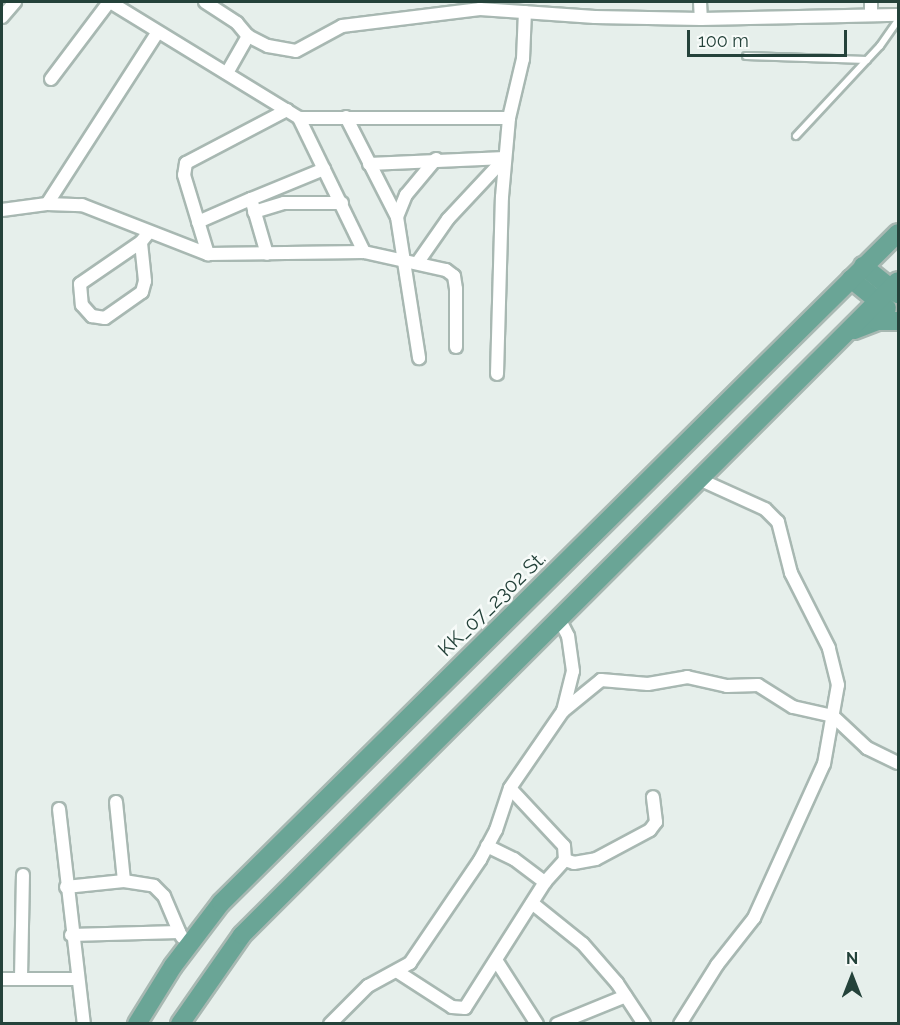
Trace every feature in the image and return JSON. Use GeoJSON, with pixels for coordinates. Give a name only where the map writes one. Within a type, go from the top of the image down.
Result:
{"type":"FeatureCollection","features":[{"type":"Feature","properties":{"kind":"main road","name":"KK_07_2302 St."},"geometry":{"type":"LineString","coordinates":[[137,1023],[184,939],[759,373],[898,233]]}},
{"type":"Feature","properties":{"kind":"main road"},"geometry":{"type":"LineString","coordinates":[[180,1023],[242,935],[559,618],[736,447],[839,338],[896,288],[857,273]]}},
{"type":"Feature","properties":{"kind":"main road"},"geometry":{"type":"LineString","coordinates":[[857,273],[879,302],[898,316]]}},
{"type":"Feature","properties":{"kind":"main road"},"geometry":{"type":"LineString","coordinates":[[839,338],[877,321],[898,321]]}},
{"type":"Feature","properties":{"kind":"street"},"geometry":{"type":"LineString","coordinates":[[2,17],[15,2]]}},
{"type":"Feature","properties":{"kind":"street"},"geometry":{"type":"LineString","coordinates":[[51,79],[110,2],[157,33],[299,118],[364,252]]}},
{"type":"Feature","properties":{"kind":"street"},"geometry":{"type":"LineString","coordinates":[[205,2],[237,23],[248,36],[268,46],[296,51],[342,26],[454,6],[525,12],[701,19],[898,15]]}},
{"type":"Feature","properties":{"kind":"street"},"geometry":{"type":"LineString","coordinates":[[700,2],[701,19]]}},
{"type":"Feature","properties":{"kind":"street"},"geometry":{"type":"LineString","coordinates":[[871,2],[871,15]]}},
{"type":"Feature","properties":{"kind":"street"},"geometry":{"type":"LineString","coordinates":[[497,374],[505,158],[509,118],[523,59],[525,12]]}},
{"type":"Feature","properties":{"kind":"street"},"geometry":{"type":"LineString","coordinates":[[47,204],[157,33]]}},
{"type":"Feature","properties":{"kind":"street"},"geometry":{"type":"LineString","coordinates":[[226,73],[248,36]]}},
{"type":"Feature","properties":{"kind":"street"},"geometry":{"type":"LineString","coordinates":[[208,254],[184,175],[186,163],[287,110]]}},
{"type":"Feature","properties":{"kind":"street"},"geometry":{"type":"LineString","coordinates":[[345,117],[397,217],[412,261],[419,358]]}},
{"type":"Feature","properties":{"kind":"street"},"geometry":{"type":"LineString","coordinates":[[299,118],[509,118]]}},
{"type":"Feature","properties":{"kind":"street"},"geometry":{"type":"LineString","coordinates":[[369,164],[436,159],[505,158]]}},
{"type":"Feature","properties":{"kind":"street"},"geometry":{"type":"LineString","coordinates":[[412,261],[505,158]]}},
{"type":"Feature","properties":{"kind":"street"},"geometry":{"type":"LineString","coordinates":[[397,217],[406,195],[436,159]]}},
{"type":"Feature","properties":{"kind":"street"},"geometry":{"type":"LineString","coordinates":[[198,222],[252,206],[324,169]]}},
{"type":"Feature","properties":{"kind":"street"},"geometry":{"type":"LineString","coordinates":[[252,206],[284,203],[342,203]]}},
{"type":"Feature","properties":{"kind":"street"},"geometry":{"type":"LineString","coordinates":[[2,210],[47,204],[82,205],[124,219],[145,237],[208,254],[364,252],[412,261],[454,276],[456,347]]}},
{"type":"Feature","properties":{"kind":"street"},"geometry":{"type":"LineString","coordinates":[[252,206],[267,254]]}},
{"type":"Feature","properties":{"kind":"street"},"geometry":{"type":"LineString","coordinates":[[145,237],[145,281],[142,292],[105,318],[92,316],[82,305],[80,284],[145,237]]}},
{"type":"Feature","properties":{"kind":"street"},"geometry":{"type":"LineString","coordinates":[[680,1023],[717,965],[754,918],[824,764],[833,716],[836,668],[791,573],[778,522],[765,509],[701,480]]}},
{"type":"Feature","properties":{"kind":"street"},"geometry":{"type":"LineString","coordinates":[[559,618],[568,636],[573,671],[563,711]]}},
{"type":"Feature","properties":{"kind":"street"},"geometry":{"type":"LineString","coordinates":[[338,1021],[368,986],[382,976],[398,972],[410,963],[459,895],[487,846],[510,788],[563,711],[601,680],[648,684],[687,676],[727,686],[758,685],[793,707],[833,716],[867,748],[898,763]]}},
{"type":"Feature","properties":{"kind":"street"},"geometry":{"type":"LineString","coordinates":[[398,972],[459,1010],[470,1001],[545,882],[565,860],[564,846],[510,788]]}},
{"type":"Feature","properties":{"kind":"street"},"geometry":{"type":"LineString","coordinates":[[565,860],[574,863],[596,859],[650,830],[656,822],[653,797]]}},
{"type":"Feature","properties":{"kind":"street"},"geometry":{"type":"LineString","coordinates":[[116,802],[124,881]]}},
{"type":"Feature","properties":{"kind":"street"},"geometry":{"type":"LineString","coordinates":[[59,809],[71,935],[84,1023]]}},
{"type":"Feature","properties":{"kind":"street"},"geometry":{"type":"LineString","coordinates":[[487,846],[514,859],[545,882]]}},
{"type":"Feature","properties":{"kind":"street"},"geometry":{"type":"LineString","coordinates":[[21,978],[22,875]]}},
{"type":"Feature","properties":{"kind":"street"},"geometry":{"type":"LineString","coordinates":[[66,887],[124,881],[160,890],[184,939],[71,935]]}},
{"type":"Feature","properties":{"kind":"street"},"geometry":{"type":"LineString","coordinates":[[532,903],[583,944],[626,996],[644,1023]]}},
{"type":"Feature","properties":{"kind":"street"},"geometry":{"type":"LineString","coordinates":[[496,960],[537,1023]]}},
{"type":"Feature","properties":{"kind":"street"},"geometry":{"type":"LineString","coordinates":[[2,979],[78,979]]}},
{"type":"Feature","properties":{"kind":"street"},"geometry":{"type":"LineString","coordinates":[[557,1023],[626,996]]}},
{"type":"Feature","properties":{"kind":"lane"},"geometry":{"type":"LineString","coordinates":[[796,136],[867,60],[898,20]]}},
{"type":"Feature","properties":{"kind":"lane"},"geometry":{"type":"LineString","coordinates":[[746,56],[867,60]]}}]}
